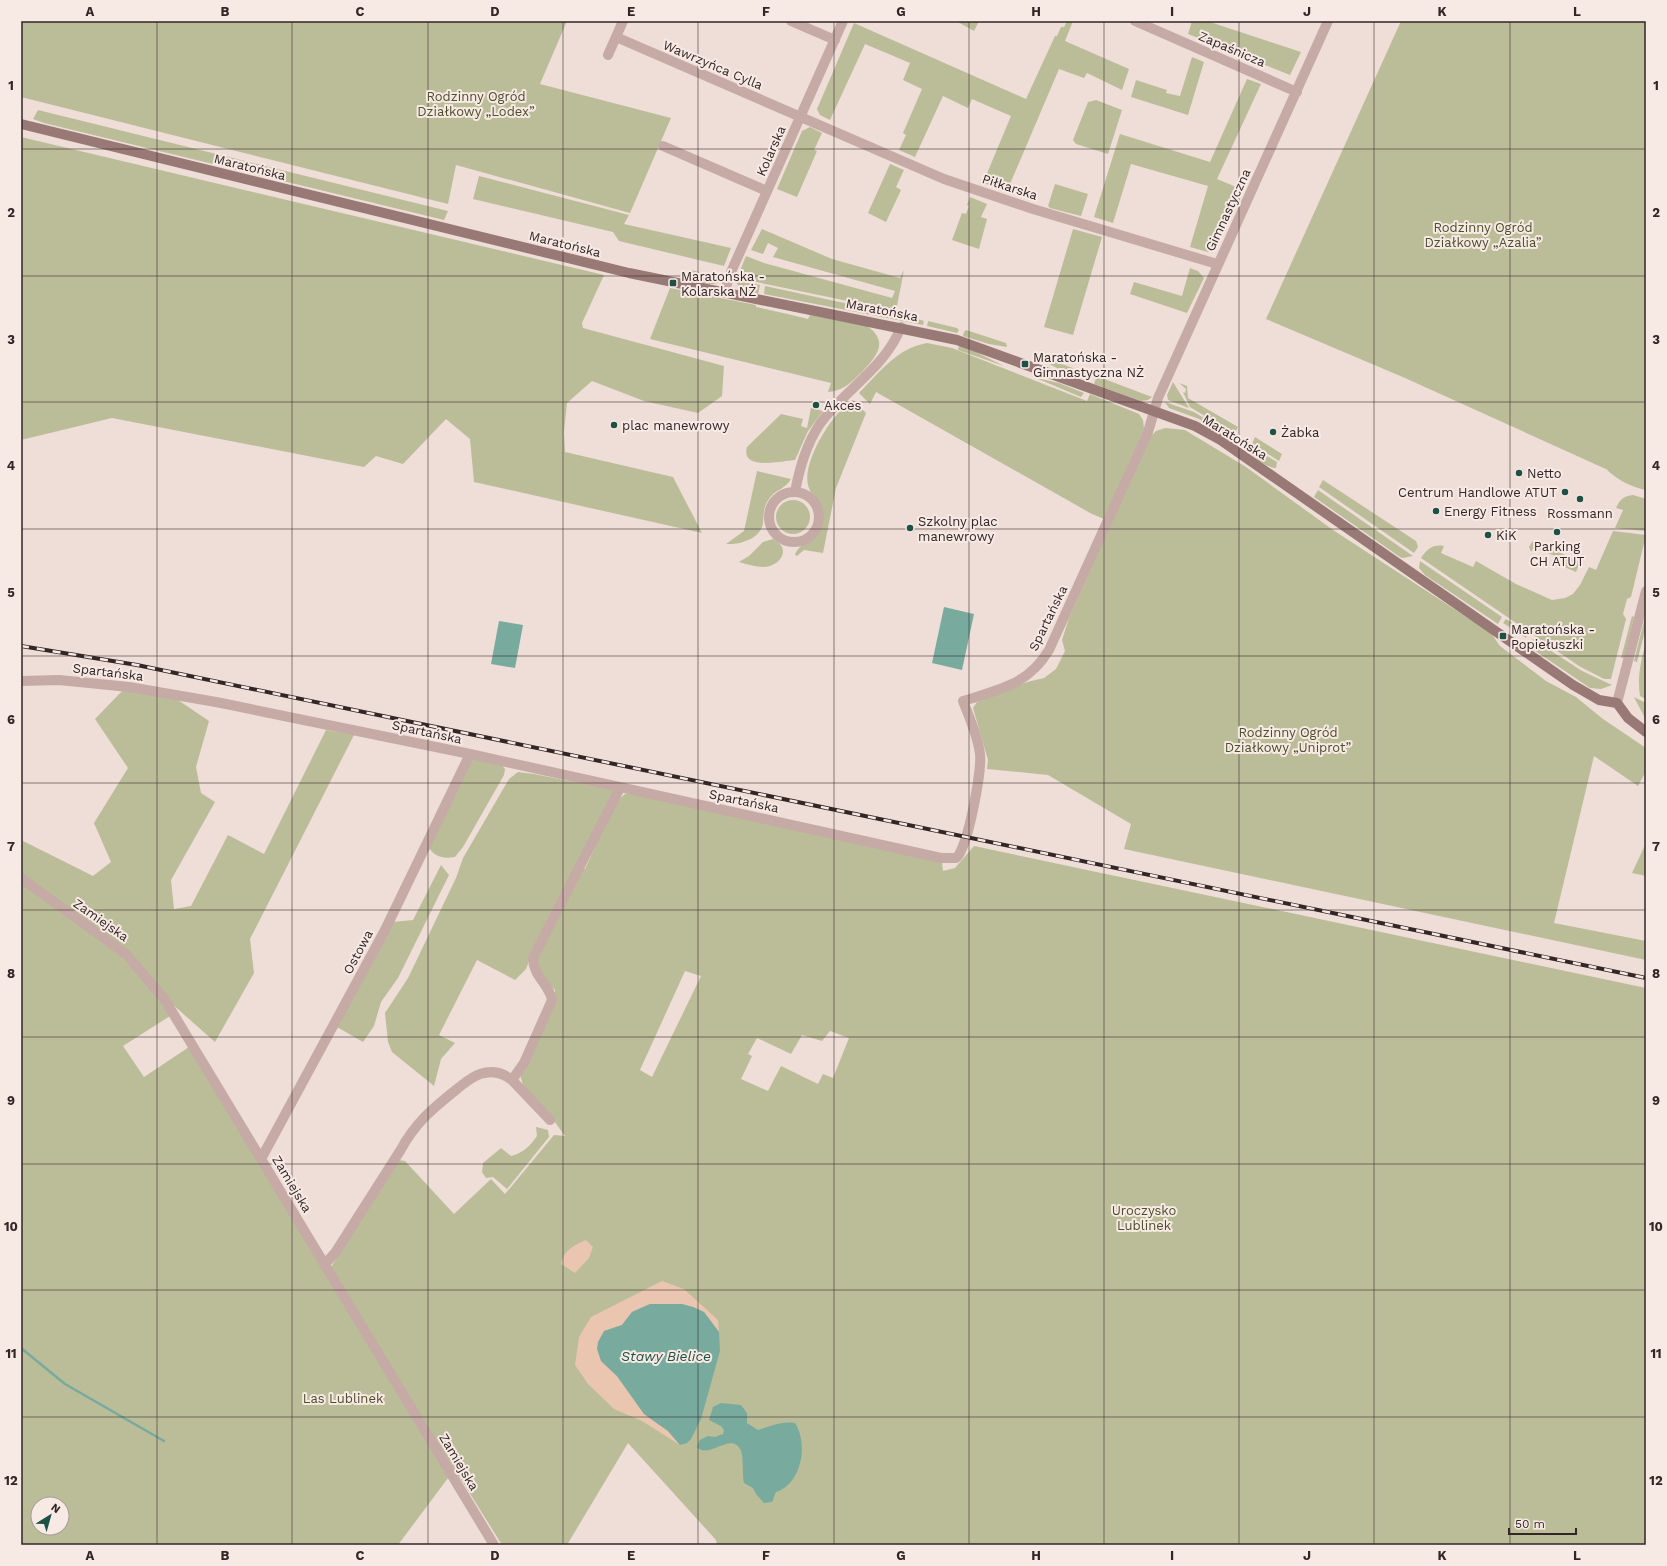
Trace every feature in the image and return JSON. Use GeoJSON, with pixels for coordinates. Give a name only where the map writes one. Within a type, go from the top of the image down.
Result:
{"type":"FeatureCollection","features":[{"type":"Feature","properties":{"kind":"main road","name":"Maratońska"},"geometry":{"type":"LineString","coordinates":[[21,124],[621,271],[724,293],[901,327],[970,343],[1195,426],[1210,434],[1573,685],[1599,700],[1617,703]]}},
{"type":"Feature","properties":{"kind":"main road"},"geometry":{"type":"LineString","coordinates":[[1617,703],[1628,718],[1646,732]]}},
{"type":"Feature","properties":{"kind":"street"},"geometry":{"type":"LineString","coordinates":[[608,55],[623,21]]}},
{"type":"Feature","properties":{"kind":"street"},"geometry":{"type":"LineString","coordinates":[[791,21],[835,40]]}},
{"type":"Feature","properties":{"kind":"street","name":"Kolarska"},"geometry":{"type":"LineString","coordinates":[[724,293],[731,272],[843,21]]}},
{"type":"Feature","properties":{"kind":"street","name":"Zapaśnicza"},"geometry":{"type":"LineString","coordinates":[[1135,21],[1296,92]]}},
{"type":"Feature","properties":{"kind":"street","name":"Gimnastyczna"},"geometry":{"type":"LineString","coordinates":[[1151,426],[1158,398],[1217,264],[1328,21]]}},
{"type":"Feature","properties":{"kind":"street","name":"Wawrzyńca Cylla"},"geometry":{"type":"LineString","coordinates":[[616,37],[801,117]]}},
{"type":"Feature","properties":{"kind":"street","name":"Piłkarska"},"geometry":{"type":"LineString","coordinates":[[801,117],[944,179],[1033,209],[1217,264]]}},
{"type":"Feature","properties":{"kind":"street"},"geometry":{"type":"LineString","coordinates":[[663,146],[767,191]]}},
{"type":"Feature","properties":{"kind":"street"},"geometry":{"type":"LineString","coordinates":[[795,492],[807,449],[821,423],[835,406],[890,351],[901,327]]}},
{"type":"Feature","properties":{"kind":"street","name":"Spartańska"},"geometry":{"type":"LineString","coordinates":[[21,680],[59,680],[129,687],[216,702],[470,754],[941,858],[952,859],[958,857],[963,849],[968,832],[975,800],[980,758],[979,748],[963,701],[1014,684],[1032,672],[1043,659],[1151,426]]}},
{"type":"Feature","properties":{"kind":"street"},"geometry":{"type":"LineString","coordinates":[[795,492],[804,494],[811,498],[818,512],[818,520],[812,534],[806,538],[790,541],[775,533],[769,518],[774,502],[780,496],[795,492]]}},
{"type":"Feature","properties":{"kind":"street"},"geometry":{"type":"LineString","coordinates":[[1617,703],[1646,591]]}},
{"type":"Feature","properties":{"kind":"street","name":"Ostowa"},"geometry":{"type":"LineString","coordinates":[[261,1159],[385,930],[470,754]]}},
{"type":"Feature","properties":{"kind":"street"},"geometry":{"type":"LineString","coordinates":[[512,1080],[524,1063],[552,1000],[551,992],[535,971],[533,958],[620,788]]}},
{"type":"Feature","properties":{"kind":"street","name":"Zamiejska"},"geometry":{"type":"LineString","coordinates":[[21,878],[127,955],[165,1000],[494,1545]]}},
{"type":"Feature","properties":{"kind":"street"},"geometry":{"type":"LineString","coordinates":[[324,1265],[335,1253],[400,1151],[407,1136],[442,1099],[470,1079],[481,1074],[494,1072],[506,1076],[512,1080],[550,1120]]}},
{"type":"Feature","properties":{"kind":"green space","name":"Rodzinny Ogród Działkowy „Lodex”"},"geometry":{"type":"Polygon","coordinates":[[[21,21],[567,21],[540,84],[671,118],[630,213],[456,165],[448,204],[21,97],[21,21]]]}},
{"type":"Feature","properties":{"kind":"green space"},"geometry":{"type":"Polygon","coordinates":[[[956,21],[979,21],[974,31],[956,21]]]}},
{"type":"Feature","properties":{"kind":"green space"},"geometry":{"type":"Polygon","coordinates":[[[1067,21],[1073,21],[1065,41],[1129,69],[1122,90],[1087,73],[1084,78],[1059,69],[1007,191],[983,183],[1011,116],[972,99],[968,108],[943,96],[915,157],[899,150],[906,135],[903,133],[922,89],[903,80],[910,63],[865,44],[830,120],[820,115],[817,109],[854,23],[1026,99],[1055,36],[1057,36],[1061,27],[1064,27],[1067,21]]]}},
{"type":"Feature","properties":{"kind":"green space"},"geometry":{"type":"Polygon","coordinates":[[[1192,21],[1207,21],[1301,52],[1290,75],[1188,34],[1192,21]]]}},
{"type":"Feature","properties":{"kind":"green space","name":"Rodzinny Ogród Działkowy „Azalia”"},"geometry":{"type":"Polygon","coordinates":[[[1401,21],[1646,21],[1646,490],[1625,483],[1608,470],[1405,378],[1266,319],[1401,21]]]}},
{"type":"Feature","properties":{"kind":"green space"},"geometry":{"type":"Polygon","coordinates":[[[1192,57],[1204,62],[1188,115],[1131,97],[1136,80],[1167,90],[1166,93],[1180,96],[1192,57]]]}},
{"type":"Feature","properties":{"kind":"green space"},"geometry":{"type":"Polygon","coordinates":[[[1247,79],[1261,84],[1217,179],[1241,189],[1215,250],[1208,252],[1190,247],[1208,186],[1131,164],[1113,223],[1094,217],[1120,134],[1210,162],[1247,79]]]}},
{"type":"Feature","properties":{"kind":"green space"},"geometry":{"type":"Polygon","coordinates":[[[1096,100],[1122,110],[1108,154],[1076,144],[1073,140],[1088,102],[1096,100]]]}},
{"type":"Feature","properties":{"kind":"green space"},"geometry":{"type":"Polygon","coordinates":[[[38,110],[448,211],[444,220],[44,123],[33,119],[38,110]]]}},
{"type":"Feature","properties":{"kind":"green space"},"geometry":{"type":"Polygon","coordinates":[[[810,127],[822,133],[814,150],[817,151],[797,197],[777,189],[802,131],[810,127]]]}},
{"type":"Feature","properties":{"kind":"green space"},"geometry":{"type":"Polygon","coordinates":[[[21,137],[604,275],[582,323],[583,328],[724,366],[722,396],[698,413],[644,401],[592,381],[567,403],[564,432],[565,452],[673,477],[702,533],[474,482],[470,439],[446,419],[403,464],[376,456],[364,467],[112,418],[21,440],[21,137]]]}},
{"type":"Feature","properties":{"kind":"green space"},"geometry":{"type":"Polygon","coordinates":[[[890,164],[904,170],[896,187],[901,190],[886,222],[868,213],[890,164]]]}},
{"type":"Feature","properties":{"kind":"green space"},"geometry":{"type":"Polygon","coordinates":[[[479,176],[629,215],[624,224],[731,248],[724,266],[619,241],[613,232],[473,199],[479,176]]]}},
{"type":"Feature","properties":{"kind":"green space"},"geometry":{"type":"Polygon","coordinates":[[[1055,184],[1088,194],[1081,216],[1050,208],[1048,206],[1055,184]]]}},
{"type":"Feature","properties":{"kind":"green space"},"geometry":{"type":"Polygon","coordinates":[[[970,197],[987,204],[981,217],[987,219],[979,249],[952,240],[962,213],[966,214],[970,197]]]}},
{"type":"Feature","properties":{"kind":"green space"},"geometry":{"type":"Polygon","coordinates":[[[762,229],[832,259],[900,278],[904,270],[896,311],[737,278],[746,256],[764,263],[892,298],[895,291],[773,257],[778,248],[768,243],[763,254],[751,250],[762,229]]]}},
{"type":"Feature","properties":{"kind":"green space"},"geometry":{"type":"Polygon","coordinates":[[[1073,229],[1102,237],[1073,335],[1044,327],[1073,229]]]}},
{"type":"Feature","properties":{"kind":"green space"},"geometry":{"type":"Polygon","coordinates":[[[1190,268],[1198,271],[1204,278],[1187,313],[1130,294],[1134,282],[1182,296],[1190,268]]]}},
{"type":"Feature","properties":{"kind":"green space"},"geometry":{"type":"Polygon","coordinates":[[[691,270],[724,278],[713,284],[689,280],[691,270]]]}},
{"type":"Feature","properties":{"kind":"green space"},"geometry":{"type":"Polygon","coordinates":[[[734,280],[760,285],[758,294],[741,289],[734,280]]]}},
{"type":"Feature","properties":{"kind":"green space"},"geometry":{"type":"Polygon","coordinates":[[[765,286],[924,321],[923,325],[764,294],[765,286]]]}},
{"type":"Feature","properties":{"kind":"green space"},"geometry":{"type":"Polygon","coordinates":[[[670,288],[756,305],[756,307],[808,319],[810,315],[867,326],[878,338],[878,349],[872,361],[851,382],[839,390],[828,392],[831,383],[650,339],[670,288]]]}},
{"type":"Feature","properties":{"kind":"green space"},"geometry":{"type":"Polygon","coordinates":[[[928,321],[957,328],[959,330],[957,333],[927,326],[928,321]]]}},
{"type":"Feature","properties":{"kind":"green space"},"geometry":{"type":"Polygon","coordinates":[[[966,330],[1006,343],[1007,347],[989,344],[963,336],[966,330]]]}},
{"type":"Feature","properties":{"kind":"green space"},"geometry":{"type":"Polygon","coordinates":[[[927,343],[952,348],[1087,401],[1090,394],[1139,414],[1143,420],[1144,429],[1104,519],[1092,514],[876,392],[870,404],[859,393],[898,355],[916,346],[927,343]]]}},
{"type":"Feature","properties":{"kind":"green space"},"geometry":{"type":"Polygon","coordinates":[[[959,345],[972,350],[1004,366],[958,350],[959,345]]]}},
{"type":"Feature","properties":{"kind":"green space"},"geometry":{"type":"Polygon","coordinates":[[[1041,357],[1073,368],[1070,375],[1040,359],[1041,357]]]}},
{"type":"Feature","properties":{"kind":"green space"},"geometry":{"type":"Polygon","coordinates":[[[1078,369],[1090,374],[1091,376],[1089,381],[1075,376],[1078,369]]]}},
{"type":"Feature","properties":{"kind":"green space"},"geometry":{"type":"Polygon","coordinates":[[[1099,377],[1152,397],[1148,400],[1141,401],[1094,384],[1096,378],[1099,377]]]}},
{"type":"Feature","properties":{"kind":"green space"},"geometry":{"type":"Polygon","coordinates":[[[1036,378],[1059,383],[1084,393],[1081,397],[1036,378]]]}},
{"type":"Feature","properties":{"kind":"green space"},"geometry":{"type":"Polygon","coordinates":[[[1173,382],[1189,408],[1168,400],[1167,395],[1173,382]]]}},
{"type":"Feature","properties":{"kind":"green space"},"geometry":{"type":"Polygon","coordinates":[[[1179,383],[1187,386],[1188,398],[1238,427],[1234,434],[1190,407],[1183,392],[1185,393],[1186,389],[1179,383]]]}},
{"type":"Feature","properties":{"kind":"green space"},"geometry":{"type":"Polygon","coordinates":[[[853,400],[866,413],[836,488],[823,553],[804,550],[797,556],[795,555],[797,550],[818,533],[823,521],[822,510],[808,485],[807,475],[814,451],[828,426],[845,406],[853,400]]]}},
{"type":"Feature","properties":{"kind":"green space"},"geometry":{"type":"Polygon","coordinates":[[[1165,402],[1194,412],[1232,435],[1228,440],[1199,419],[1169,408],[1165,402]]]}},
{"type":"Feature","properties":{"kind":"green space"},"geometry":{"type":"Polygon","coordinates":[[[811,408],[823,411],[808,431],[795,460],[764,463],[756,462],[750,459],[747,454],[747,447],[781,414],[803,419],[801,426],[807,428],[811,408]]]}},
{"type":"Feature","properties":{"kind":"green space","name":"Rodzinny Ogród Działkowy „Uniprot”"},"geometry":{"type":"Polygon","coordinates":[[[1165,428],[1185,430],[1246,467],[1333,530],[1491,633],[1500,646],[1546,681],[1576,697],[1603,719],[1646,748],[1646,771],[1638,786],[1594,756],[1554,923],[1646,941],[1646,960],[1124,849],[1131,824],[1048,775],[987,769],[988,760],[973,708],[977,702],[1027,682],[1044,678],[1056,669],[1065,651],[1062,640],[1069,618],[1150,437],[1156,431],[1165,428]]]}},
{"type":"Feature","properties":{"kind":"green space"},"geometry":{"type":"Polygon","coordinates":[[[1255,437],[1282,454],[1279,461],[1252,444],[1255,437]]]}},
{"type":"Feature","properties":{"kind":"green space"},"geometry":{"type":"Polygon","coordinates":[[[1251,447],[1277,462],[1276,468],[1265,465],[1258,460],[1250,451],[1251,447]]]}},
{"type":"Feature","properties":{"kind":"green space"},"geometry":{"type":"Polygon","coordinates":[[[757,471],[791,479],[786,485],[774,493],[767,502],[761,529],[754,537],[743,542],[726,544],[744,531],[757,471]]]}},
{"type":"Feature","properties":{"kind":"green space"},"geometry":{"type":"Polygon","coordinates":[[[1323,480],[1416,541],[1418,547],[1414,553],[1319,487],[1323,480]]]}},
{"type":"Feature","properties":{"kind":"green space"},"geometry":{"type":"Polygon","coordinates":[[[1318,490],[1413,556],[1403,558],[1400,557],[1314,497],[1318,490]]]}},
{"type":"Feature","properties":{"kind":"green space"},"geometry":{"type":"Polygon","coordinates":[[[1633,495],[1646,499],[1646,531],[1615,528],[1623,510],[1616,508],[1623,498],[1633,495]]]}},
{"type":"Feature","properties":{"kind":"green space"},"geometry":{"type":"Polygon","coordinates":[[[796,500],[803,502],[808,507],[810,517],[808,527],[803,532],[790,534],[783,532],[778,527],[776,514],[778,507],[783,502],[796,500]]]}},
{"type":"Feature","properties":{"kind":"green space"},"geometry":{"type":"Polygon","coordinates":[[[1613,531],[1646,535],[1631,597],[1627,599],[1623,614],[1626,619],[1611,679],[1604,679],[1579,666],[1421,558],[1431,548],[1444,546],[1441,553],[1473,567],[1476,561],[1516,584],[1552,600],[1565,598],[1573,594],[1580,585],[1589,567],[1596,570],[1613,531]]]}},
{"type":"Feature","properties":{"kind":"green space"},"geometry":{"type":"Polygon","coordinates":[[[773,539],[779,543],[783,552],[782,556],[775,563],[764,567],[739,562],[749,556],[763,542],[773,539]]]}},
{"type":"Feature","properties":{"kind":"green space"},"geometry":{"type":"Polygon","coordinates":[[[1535,541],[1580,562],[1576,572],[1560,565],[1562,559],[1534,547],[1531,552],[1529,547],[1532,542],[1535,541]]]}},
{"type":"Feature","properties":{"kind":"green space"},"geometry":{"type":"Polygon","coordinates":[[[1420,561],[1502,617],[1498,624],[1425,575],[1419,568],[1420,561]]]}},
{"type":"Feature","properties":{"kind":"green space"},"geometry":{"type":"Polygon","coordinates":[[[1646,613],[1646,627],[1637,662],[1634,661],[1646,613]]]}},
{"type":"Feature","properties":{"kind":"green space"},"geometry":{"type":"Polygon","coordinates":[[[1632,616],[1634,617],[1624,658],[1621,658],[1632,616]]]}},
{"type":"Feature","properties":{"kind":"green space"},"geometry":{"type":"Polygon","coordinates":[[[1506,619],[1528,633],[1526,638],[1503,623],[1506,619]]]}},
{"type":"Feature","properties":{"kind":"green space"},"geometry":{"type":"Polygon","coordinates":[[[1533,639],[1582,671],[1612,685],[1601,689],[1590,688],[1528,646],[1533,639]]]}},
{"type":"Feature","properties":{"kind":"green space"},"geometry":{"type":"Polygon","coordinates":[[[1646,642],[1646,699],[1640,696],[1639,675],[1646,642]]]}},
{"type":"Feature","properties":{"kind":"green space"},"geometry":{"type":"Polygon","coordinates":[[[123,690],[175,698],[209,721],[196,767],[201,793],[215,802],[171,880],[174,909],[191,906],[228,835],[264,854],[326,730],[354,735],[250,939],[254,973],[215,1042],[171,1003],[129,953],[21,874],[21,840],[93,876],[111,862],[94,823],[128,768],[95,719],[123,690]]]}},
{"type":"Feature","properties":{"kind":"green space"},"geometry":{"type":"Polygon","coordinates":[[[1634,697],[1646,703],[1646,720],[1634,697]]]}},
{"type":"Feature","properties":{"kind":"green space"},"geometry":{"type":"Polygon","coordinates":[[[473,758],[501,764],[505,769],[504,775],[463,847],[455,857],[447,858],[436,855],[428,846],[473,758]]]}},
{"type":"Feature","properties":{"kind":"green space","name":"Uroczysko Lublinek"},"geometry":{"type":"Polygon","coordinates":[[[518,772],[614,790],[577,864],[585,869],[616,802],[625,794],[634,794],[942,862],[943,871],[955,868],[974,846],[1646,988],[1646,1545],[717,1545],[716,1540],[628,1443],[567,1545],[502,1545],[459,1476],[448,1478],[398,1545],[21,1545],[21,880],[124,957],[162,1003],[170,1016],[123,1046],[144,1077],[189,1047],[331,1267],[398,1160],[405,1161],[454,1214],[491,1179],[505,1194],[554,1135],[565,1136],[549,1114],[524,1088],[520,1075],[555,999],[555,990],[546,982],[531,956],[526,969],[515,980],[477,960],[439,1035],[455,1043],[441,1059],[434,1086],[392,1052],[388,1042],[385,1013],[408,978],[456,878],[463,858],[509,779],[518,772]],[[685,971],[640,1070],[652,1077],[701,976],[685,971]],[[830,1031],[822,1041],[802,1035],[791,1054],[757,1038],[748,1054],[752,1056],[741,1079],[768,1091],[781,1066],[818,1084],[823,1074],[833,1078],[849,1038],[830,1031]]]}},
{"type":"Feature","properties":{"kind":"green space"},"geometry":{"type":"Polygon","coordinates":[[[1646,843],[1646,876],[1632,873],[1646,843]]]}},
{"type":"Feature","properties":{"kind":"green space"},"geometry":{"type":"Polygon","coordinates":[[[441,865],[449,875],[398,978],[381,1002],[374,1026],[363,1042],[337,1027],[392,922],[413,920],[441,865]]]}},
{"type":"Feature","properties":{"kind":"green space"},"geometry":{"type":"Polygon","coordinates":[[[536,1127],[548,1130],[549,1137],[507,1189],[493,1177],[486,1178],[482,1172],[483,1163],[501,1148],[511,1156],[523,1151],[537,1136],[536,1127]]]}},
{"type":"Feature","properties":{"kind":"sand"},"geometry":{"type":"Polygon","coordinates":[[[586,1240],[593,1247],[589,1258],[575,1273],[561,1264],[567,1251],[586,1240]]]}},
{"type":"Feature","properties":{"kind":"sand"},"geometry":{"type":"Polygon","coordinates":[[[662,1281],[684,1289],[718,1320],[719,1332],[704,1312],[693,1307],[650,1304],[632,1312],[622,1325],[604,1331],[601,1361],[617,1376],[644,1414],[668,1431],[680,1445],[642,1421],[614,1409],[588,1384],[575,1365],[579,1337],[591,1317],[662,1281]]]}},
{"type":"Feature","properties":{"kind":"water"},"geometry":{"type":"Polygon","coordinates":[[[944,607],[974,614],[962,670],[932,663],[944,607]]]}},
{"type":"Feature","properties":{"kind":"water"},"geometry":{"type":"Polygon","coordinates":[[[499,621],[523,625],[515,668],[491,664],[499,621]]]}},
{"type":"Feature","properties":{"kind":"water","name":"Stawy Bielice"},"geometry":{"type":"Polygon","coordinates":[[[650,1304],[682,1304],[693,1307],[704,1312],[719,1332],[720,1351],[701,1419],[691,1439],[687,1443],[680,1445],[668,1431],[644,1414],[617,1376],[601,1361],[597,1349],[598,1342],[604,1331],[622,1325],[632,1312],[650,1304]]]}},
{"type":"Feature","properties":{"kind":"water"},"geometry":{"type":"Polygon","coordinates":[[[721,1403],[741,1405],[747,1413],[747,1423],[758,1430],[781,1423],[795,1423],[801,1442],[802,1452],[800,1463],[797,1472],[791,1481],[785,1488],[776,1492],[772,1502],[764,1503],[753,1488],[744,1483],[742,1455],[740,1449],[736,1445],[731,1443],[725,1444],[707,1450],[702,1450],[697,1447],[700,1440],[708,1436],[715,1437],[723,1434],[724,1430],[721,1426],[709,1420],[713,1407],[721,1403]]]}},
{"type":"Feature","properties":{"kind":"waterway"},"geometry":{"type":"LineString","coordinates":[[21,1348],[65,1384],[164,1441]]}},
{"type":"Feature","properties":{"kind":"railway"},"geometry":{"type":"LineString","coordinates":[[21,646],[137,665],[1646,978]]}},
{"type":"Feature","properties":{"kind":"place","name":"Maratońska - Kolarska NŻ"},"geometry":{"type":"Point","coordinates":[673,283]}},
{"type":"Feature","properties":{"kind":"place","name":"Maratońska - Gimnastyczna NŻ"},"geometry":{"type":"Point","coordinates":[1025,364]}},
{"type":"Feature","properties":{"kind":"place","name":"Akces"},"geometry":{"type":"Point","coordinates":[816,405]}},
{"type":"Feature","properties":{"kind":"place","name":"plac manewrowy"},"geometry":{"type":"Point","coordinates":[614,425]}},
{"type":"Feature","properties":{"kind":"place","name":"Żabka"},"geometry":{"type":"Point","coordinates":[1273,432]}},
{"type":"Feature","properties":{"kind":"place","name":"Netto"},"geometry":{"type":"Point","coordinates":[1519,473]}},
{"type":"Feature","properties":{"kind":"place","name":"Centrum Handlowe ATUT"},"geometry":{"type":"Point","coordinates":[1565,492]}},
{"type":"Feature","properties":{"kind":"place","name":"Rossmann"},"geometry":{"type":"Point","coordinates":[1580,499]}},
{"type":"Feature","properties":{"kind":"place","name":"Energy Fitness"},"geometry":{"type":"Point","coordinates":[1436,511]}},
{"type":"Feature","properties":{"kind":"place","name":"Szkolny plac manewrowy"},"geometry":{"type":"Point","coordinates":[910,528]}},
{"type":"Feature","properties":{"kind":"place","name":"Parking CH ATUT"},"geometry":{"type":"Point","coordinates":[1557,532]}},
{"type":"Feature","properties":{"kind":"place","name":"KiK"},"geometry":{"type":"Point","coordinates":[1488,535]}},
{"type":"Feature","properties":{"kind":"place","name":"Maratońska - Popiełuszki"},"geometry":{"type":"Point","coordinates":[1503,636]}},
{"type":"Feature","properties":{"kind":"park label","name":"Las Lublinek"},"geometry":{"type":"Point","coordinates":[343,1398]}}]}
